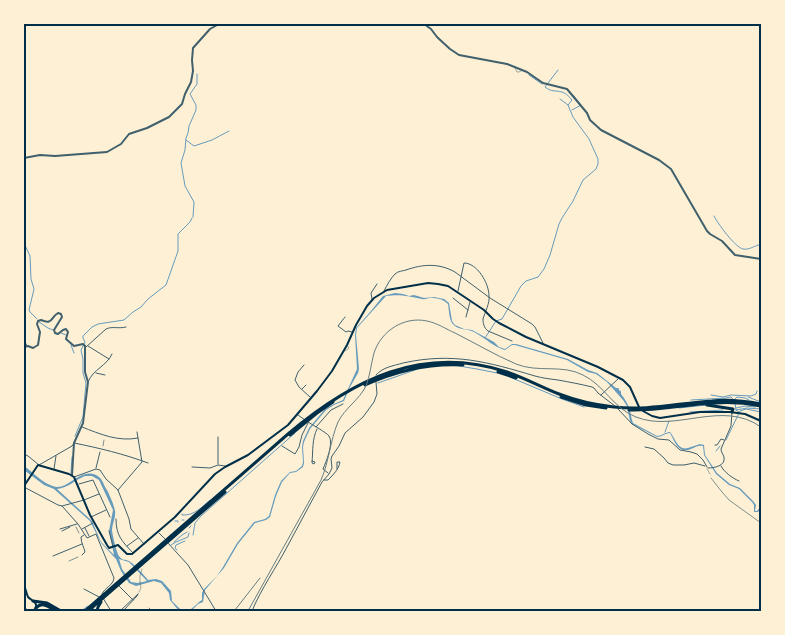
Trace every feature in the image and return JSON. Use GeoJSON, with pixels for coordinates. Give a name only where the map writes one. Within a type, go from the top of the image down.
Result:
{"type":"FeatureCollection","features":[{"type":"Feature","properties":{"kind":"highway"},"geometry":{"type":"LineString","coordinates":[[85,611],[326,404],[352,389],[401,369],[425,364],[451,362],[472,364],[509,373],[567,397],[596,406],[655,409],[731,401]]}},
{"type":"Feature","properties":{"kind":"highway"},"geometry":{"type":"LineString","coordinates":[[655,409],[703,401],[731,401],[761,405]]}},
{"type":"Feature","properties":{"kind":"highway"},"geometry":{"type":"LineString","coordinates":[[699,404],[733,411]]}},
{"type":"Feature","properties":{"kind":"highway"},"geometry":{"type":"LineString","coordinates":[[85,611],[153,553]]}},
{"type":"Feature","properties":{"kind":"highway"},"geometry":{"type":"LineString","coordinates":[[97,611],[104,596]]}},
{"type":"Feature","properties":{"kind":"highway"},"geometry":{"type":"LineString","coordinates":[[32,600],[47,603],[61,611]]}},
{"type":"Feature","properties":{"kind":"highway"},"geometry":{"type":"LineString","coordinates":[[34,610],[39,605],[44,605],[56,611]]}},
{"type":"Feature","properties":{"kind":"main road"},"geometry":{"type":"LineString","coordinates":[[24,487],[36,466],[39,465],[74,477],[106,550],[117,545],[127,554],[134,553],[179,514],[212,477],[225,467],[245,457],[288,425],[328,376],[347,345],[357,322],[367,306],[384,290],[431,283],[444,285],[458,292],[470,302],[486,311],[496,321],[522,336],[598,367],[619,378],[630,386],[640,409],[654,417],[662,418],[707,412],[733,411],[761,421]]}},
{"type":"Feature","properties":{"kind":"main road"},"geometry":{"type":"LineString","coordinates":[[24,586],[27,597],[36,604],[34,610]]}},
{"type":"Feature","properties":{"kind":"main road"},"geometry":{"type":"LineString","coordinates":[[24,593],[25,610]]}},
{"type":"Feature","properties":{"kind":"main road"},"geometry":{"type":"LineString","coordinates":[[25,603],[32,600]]}},
{"type":"Feature","properties":{"kind":"street"},"geometry":{"type":"LineString","coordinates":[[24,158],[107,152],[121,144],[132,132],[147,128],[169,117],[182,104],[191,82],[193,48],[210,29],[219,24]]}},
{"type":"Feature","properties":{"kind":"street"},"geometry":{"type":"LineString","coordinates":[[424,24],[431,29],[437,38],[460,55],[514,66],[542,82],[567,89],[587,113],[590,120],[601,130],[666,164],[676,176],[696,214],[710,234],[722,241],[735,256],[761,259]]}},
{"type":"Feature","properties":{"kind":"street"},"geometry":{"type":"LineString","coordinates":[[458,292],[464,263],[467,263],[475,268],[486,282],[490,298],[483,323],[486,330],[512,341]]}},
{"type":"Feature","properties":{"kind":"street"},"geometry":{"type":"LineString","coordinates":[[384,290],[397,272],[418,266],[431,265],[450,269],[490,298],[532,324],[543,344]]}},
{"type":"Feature","properties":{"kind":"street"},"geometry":{"type":"LineString","coordinates":[[373,300],[370,293],[377,284]]}},
{"type":"Feature","properties":{"kind":"street"},"geometry":{"type":"LineString","coordinates":[[453,298],[468,310]]}},
{"type":"Feature","properties":{"kind":"street"},"geometry":{"type":"LineString","coordinates":[[466,317],[470,302]]}},
{"type":"Feature","properties":{"kind":"street"},"geometry":{"type":"LineString","coordinates":[[24,347],[36,347],[39,344],[40,332],[37,324],[38,321],[50,322],[58,313],[61,314],[62,318],[54,332],[58,334],[66,330],[68,332],[66,339],[71,344],[85,346],[110,359]]}},
{"type":"Feature","properties":{"kind":"street"},"geometry":{"type":"LineString","coordinates":[[345,316],[338,326],[346,332],[353,332]]}},
{"type":"Feature","properties":{"kind":"street"},"geometry":{"type":"LineString","coordinates":[[85,346],[109,327],[126,327]]}},
{"type":"Feature","properties":{"kind":"street"},"geometry":{"type":"LineString","coordinates":[[24,340],[28,346]]}},
{"type":"Feature","properties":{"kind":"street"},"geometry":{"type":"LineString","coordinates":[[85,346],[85,372],[88,382]]}},
{"type":"Feature","properties":{"kind":"street"},"geometry":{"type":"LineString","coordinates":[[112,354],[110,359],[90,377],[88,382],[85,413],[74,443],[74,477],[96,469],[100,470],[117,490],[132,529],[145,544]]}},
{"type":"Feature","properties":{"kind":"street"},"geometry":{"type":"LineString","coordinates":[[252,611],[323,481],[329,474],[332,468],[332,456],[345,433],[348,428],[363,417],[374,402],[377,394],[377,374],[389,366],[451,358],[497,365],[540,378],[592,386],[632,424],[654,438],[669,440],[680,450],[697,454],[703,460],[710,474]]}},
{"type":"Feature","properties":{"kind":"street"},"geometry":{"type":"LineString","coordinates":[[304,365],[298,372],[295,380],[297,385],[310,398]]}},
{"type":"Feature","properties":{"kind":"street"},"geometry":{"type":"LineString","coordinates":[[94,373],[105,375]]}},
{"type":"Feature","properties":{"kind":"street"},"geometry":{"type":"LineString","coordinates":[[601,396],[619,378]]}},
{"type":"Feature","properties":{"kind":"street"},"geometry":{"type":"LineString","coordinates":[[302,390],[306,385]]}},
{"type":"Feature","properties":{"kind":"street"},"geometry":{"type":"LineString","coordinates":[[312,461],[316,428],[331,410],[344,404]]}},
{"type":"Feature","properties":{"kind":"street"},"geometry":{"type":"LineString","coordinates":[[645,447],[654,449],[672,465],[694,463],[711,468],[719,466],[724,460],[721,449],[731,426],[733,411]]}},
{"type":"Feature","properties":{"kind":"street"},"geometry":{"type":"LineString","coordinates":[[297,413],[329,436],[331,440],[330,448],[323,469],[329,474]]}},
{"type":"Feature","properties":{"kind":"street"},"geometry":{"type":"LineString","coordinates":[[282,446],[294,454],[299,447],[302,435],[309,422]]}},
{"type":"Feature","properties":{"kind":"street"},"geometry":{"type":"LineString","coordinates":[[81,427],[116,439],[138,438]]}},
{"type":"Feature","properties":{"kind":"street"},"geometry":{"type":"LineString","coordinates":[[117,490],[142,462],[137,432]]}},
{"type":"Feature","properties":{"kind":"street"},"geometry":{"type":"LineString","coordinates":[[24,434],[24,446]]}},
{"type":"Feature","properties":{"kind":"street"},"geometry":{"type":"LineString","coordinates":[[218,437],[218,465]]}},
{"type":"Feature","properties":{"kind":"street"},"geometry":{"type":"LineString","coordinates":[[715,445],[721,439],[724,441]]}},
{"type":"Feature","properties":{"kind":"street"},"geometry":{"type":"LineString","coordinates":[[24,454],[39,465],[74,443]]}},
{"type":"Feature","properties":{"kind":"street"},"geometry":{"type":"LineString","coordinates":[[74,443],[102,448],[148,463]]}},
{"type":"Feature","properties":{"kind":"street"},"geometry":{"type":"LineString","coordinates":[[96,469],[100,452]]}},
{"type":"Feature","properties":{"kind":"street"},"geometry":{"type":"LineString","coordinates":[[54,470],[56,455]]}},
{"type":"Feature","properties":{"kind":"street"},"geometry":{"type":"LineString","coordinates":[[192,467],[210,468],[218,465],[225,467]]}},
{"type":"Feature","properties":{"kind":"street"},"geometry":{"type":"LineString","coordinates":[[719,466],[739,481]]}},
{"type":"Feature","properties":{"kind":"street"},"geometry":{"type":"LineString","coordinates":[[323,481],[328,480],[337,469]]}},
{"type":"Feature","properties":{"kind":"street"},"geometry":{"type":"LineString","coordinates":[[77,483],[92,480],[110,517]]}},
{"type":"Feature","properties":{"kind":"street"},"geometry":{"type":"LineString","coordinates":[[24,487],[62,506],[89,536]]}},
{"type":"Feature","properties":{"kind":"street"},"geometry":{"type":"LineString","coordinates":[[62,506],[99,494]]}},
{"type":"Feature","properties":{"kind":"street"},"geometry":{"type":"LineString","coordinates":[[91,517],[106,510]]}},
{"type":"Feature","properties":{"kind":"street"},"geometry":{"type":"LineString","coordinates":[[116,519],[117,531],[122,542],[134,553]]}},
{"type":"Feature","properties":{"kind":"street"},"geometry":{"type":"LineString","coordinates":[[83,528],[93,523]]}},
{"type":"Feature","properties":{"kind":"street"},"geometry":{"type":"LineString","coordinates":[[60,528],[78,524]]}},
{"type":"Feature","properties":{"kind":"street"},"geometry":{"type":"LineString","coordinates":[[62,531],[70,527]]}},
{"type":"Feature","properties":{"kind":"street"},"geometry":{"type":"LineString","coordinates":[[83,528],[85,535]]}},
{"type":"Feature","properties":{"kind":"street"},"geometry":{"type":"LineString","coordinates":[[107,531],[112,546]]}},
{"type":"Feature","properties":{"kind":"street"},"geometry":{"type":"LineString","coordinates":[[158,532],[188,565],[216,611]]}},
{"type":"Feature","properties":{"kind":"street"},"geometry":{"type":"LineString","coordinates":[[83,555],[85,550],[81,537],[85,535],[87,538],[96,534],[106,550],[114,581],[133,599]]}},
{"type":"Feature","properties":{"kind":"street"},"geometry":{"type":"LineString","coordinates":[[127,546],[138,538]]}},
{"type":"Feature","properties":{"kind":"street"},"geometry":{"type":"LineString","coordinates":[[117,545],[122,542]]}},
{"type":"Feature","properties":{"kind":"street"},"geometry":{"type":"LineString","coordinates":[[53,556],[82,544]]}},
{"type":"Feature","properties":{"kind":"street"},"geometry":{"type":"LineString","coordinates":[[121,611],[138,594],[141,586],[140,574],[142,569]]}},
{"type":"Feature","properties":{"kind":"street"},"geometry":{"type":"LineString","coordinates":[[111,611],[104,601],[104,590],[114,581]]}},
{"type":"Feature","properties":{"kind":"street"},"geometry":{"type":"LineString","coordinates":[[84,589],[98,596],[104,596]]}},
{"type":"Feature","properties":{"kind":"path"},"geometry":{"type":"LineString","coordinates":[[102,448],[105,438]]}},
{"type":"Feature","properties":{"kind":"path"},"geometry":{"type":"LineString","coordinates":[[710,474],[726,496],[761,523]]}},
{"type":"Feature","properties":{"kind":"path"},"geometry":{"type":"LineString","coordinates":[[75,526],[81,537]]}},
{"type":"Feature","properties":{"kind":"path"},"geometry":{"type":"LineString","coordinates":[[69,561],[83,555]]}},
{"type":"Feature","properties":{"kind":"water"},"geometry":{"type":"Polygon","coordinates":[[[395,293],[424,298],[434,297],[444,299],[449,303],[452,321],[455,325],[472,330],[494,342],[499,347],[505,349],[512,344],[516,344],[568,359],[597,373],[620,390],[629,408],[633,423],[657,436],[670,432],[682,448],[700,444],[704,445],[705,455],[717,473],[730,484],[740,488],[753,501],[756,505],[755,511],[761,506],[761,508],[758,512],[754,512],[754,505],[739,489],[729,485],[716,474],[704,455],[703,446],[683,450],[675,443],[670,433],[657,437],[632,424],[627,406],[623,400],[607,382],[596,374],[588,372],[567,360],[515,345],[505,350],[497,347],[474,332],[459,328],[454,326],[450,319],[448,304],[437,298],[423,299],[400,295],[386,296],[357,328],[358,373],[344,401],[326,410],[310,429],[303,447],[303,467],[296,472],[290,473],[282,482],[270,517],[255,523],[238,544],[224,568],[205,590],[203,602],[191,611],[187,611],[202,600],[204,589],[217,576],[237,543],[254,522],[269,516],[281,481],[290,472],[296,471],[302,466],[303,441],[309,428],[325,409],[343,400],[357,369],[355,335],[356,328],[383,296],[395,293]]]}},
{"type":"Feature","properties":{"kind":"water"},"geometry":{"type":"Polygon","coordinates":[[[24,466],[43,481],[56,487],[66,485],[82,475],[93,474],[99,477],[112,501],[115,516],[112,530],[119,556],[131,562],[148,580],[156,579],[162,581],[171,591],[172,601],[183,611],[179,611],[170,600],[169,593],[161,583],[154,581],[136,586],[129,583],[116,559],[101,543],[90,521],[54,489],[44,485],[24,470],[24,466]],[[85,476],[65,487],[57,489],[92,521],[101,542],[114,555],[109,531],[113,510],[99,480],[92,476],[85,476]],[[119,559],[122,569],[131,582],[147,581],[129,562],[119,559]]]}},
{"type":"Feature","properties":{"kind":"waterway"},"geometry":{"type":"LineString","coordinates":[[485,338],[496,321],[502,319],[521,286],[526,281],[538,277],[544,269],[562,218],[583,180],[596,169],[598,164],[598,159],[589,139],[573,117],[568,105],[572,100],[565,93],[545,87],[558,70]]}},
{"type":"Feature","properties":{"kind":"waterway"},"geometry":{"type":"LineString","coordinates":[[193,217],[194,202],[185,186],[181,163],[189,126],[196,110],[196,105],[190,94],[197,84],[197,74]]}},
{"type":"Feature","properties":{"kind":"waterway"},"geometry":{"type":"LineString","coordinates":[[529,75],[542,84]]}},
{"type":"Feature","properties":{"kind":"waterway"},"geometry":{"type":"LineString","coordinates":[[572,110],[581,105],[573,95]]}},
{"type":"Feature","properties":{"kind":"waterway"},"geometry":{"type":"LineString","coordinates":[[560,99],[568,105]]}},
{"type":"Feature","properties":{"kind":"waterway"},"geometry":{"type":"LineString","coordinates":[[186,140],[194,146],[212,140],[229,131]]}},
{"type":"Feature","properties":{"kind":"waterway"},"geometry":{"type":"LineString","coordinates":[[714,216],[727,235],[743,249],[761,246]]}},
{"type":"Feature","properties":{"kind":"waterway"},"geometry":{"type":"LineString","coordinates":[[75,436],[83,417],[86,383],[81,350],[85,342],[83,336],[98,324],[124,320],[166,285],[178,251],[178,234],[192,218]]}},
{"type":"Feature","properties":{"kind":"waterway"},"geometry":{"type":"LineString","coordinates":[[24,243],[30,256],[31,279],[34,289],[29,310],[37,319]]}},
{"type":"Feature","properties":{"kind":"waterway"},"geometry":{"type":"LineString","coordinates":[[39,322],[53,330]]}},
{"type":"Feature","properties":{"kind":"waterway"},"geometry":{"type":"LineString","coordinates":[[61,333],[66,335]]}},
{"type":"Feature","properties":{"kind":"waterway"},"geometry":{"type":"LineString","coordinates":[[71,345],[74,353]]}},
{"type":"Feature","properties":{"kind":"waterway"},"geometry":{"type":"LineString","coordinates":[[459,366],[497,373]]}},
{"type":"Feature","properties":{"kind":"waterway"},"geometry":{"type":"LineString","coordinates":[[378,383],[415,370]]}},
{"type":"Feature","properties":{"kind":"waterway"},"geometry":{"type":"LineString","coordinates":[[512,378],[584,407]]}},
{"type":"Feature","properties":{"kind":"waterway"},"geometry":{"type":"LineString","coordinates":[[711,395],[723,397],[731,395],[751,396],[756,394],[757,391]]}},
{"type":"Feature","properties":{"kind":"waterway"},"geometry":{"type":"LineString","coordinates":[[691,400],[731,397],[733,400]]}},
{"type":"Feature","properties":{"kind":"waterway"},"geometry":{"type":"LineString","coordinates":[[735,399],[737,397],[749,400]]}},
{"type":"Feature","properties":{"kind":"waterway"},"geometry":{"type":"LineString","coordinates":[[748,397],[761,402]]}},
{"type":"Feature","properties":{"kind":"waterway"},"geometry":{"type":"LineString","coordinates":[[735,403],[736,410],[739,412]]}},
{"type":"Feature","properties":{"kind":"waterway"},"geometry":{"type":"LineString","coordinates":[[679,408],[706,405]]}},
{"type":"Feature","properties":{"kind":"waterway"},"geometry":{"type":"LineString","coordinates":[[736,408],[745,406],[755,407]]}},
{"type":"Feature","properties":{"kind":"waterway"},"geometry":{"type":"LineString","coordinates":[[736,410],[747,408],[761,409]]}},
{"type":"Feature","properties":{"kind":"waterway"},"geometry":{"type":"LineString","coordinates":[[726,440],[740,411],[746,409],[761,412]]}},
{"type":"Feature","properties":{"kind":"waterway"},"geometry":{"type":"LineString","coordinates":[[690,412],[723,410]]}},
{"type":"Feature","properties":{"kind":"waterway"},"geometry":{"type":"LineString","coordinates":[[665,432],[669,421]]}},
{"type":"Feature","properties":{"kind":"waterway"},"geometry":{"type":"LineString","coordinates":[[193,535],[195,523],[201,516],[295,433]]}},
{"type":"Feature","properties":{"kind":"waterway"},"geometry":{"type":"LineString","coordinates":[[716,451],[720,446]]}},
{"type":"Feature","properties":{"kind":"waterway"},"geometry":{"type":"LineString","coordinates":[[71,473],[72,457]]}},
{"type":"Feature","properties":{"kind":"waterway"},"geometry":{"type":"LineString","coordinates":[[182,514],[194,513],[210,500]]}},
{"type":"Feature","properties":{"kind":"waterway"},"geometry":{"type":"LineString","coordinates":[[174,542],[187,532]]}},
{"type":"Feature","properties":{"kind":"waterway"},"geometry":{"type":"LineString","coordinates":[[171,545],[188,537],[189,533]]}},
{"type":"Feature","properties":{"kind":"waterway"},"geometry":{"type":"LineString","coordinates":[[177,550],[175,548],[176,545],[185,541]]}},
{"type":"Feature","properties":{"kind":"waterway"},"geometry":{"type":"LineString","coordinates":[[24,582],[27,592]]}},
{"type":"Feature","properties":{"kind":"waterway"},"geometry":{"type":"LineString","coordinates":[[81,611],[88,606]]}},
{"type":"Feature","properties":{"kind":"waterway"},"geometry":{"type":"LineString","coordinates":[[90,611],[94,608]]}},
{"type":"Feature","properties":{"kind":"railway"},"geometry":{"type":"LineString","coordinates":[[248,611],[321,480],[338,422],[366,386],[377,345],[388,332],[402,323],[418,320],[431,322],[524,367],[567,370],[583,375],[597,385],[621,408],[636,417],[651,421],[667,421],[731,416],[746,419],[761,427]]}},
{"type":"Feature","properties":{"kind":"railway"},"geometry":{"type":"LineString","coordinates":[[235,610],[260,578]]}},
{"type":"Feature","properties":{"kind":"railway"},"geometry":{"type":"LineString","coordinates":[[149,608],[152,611]]}}]}
